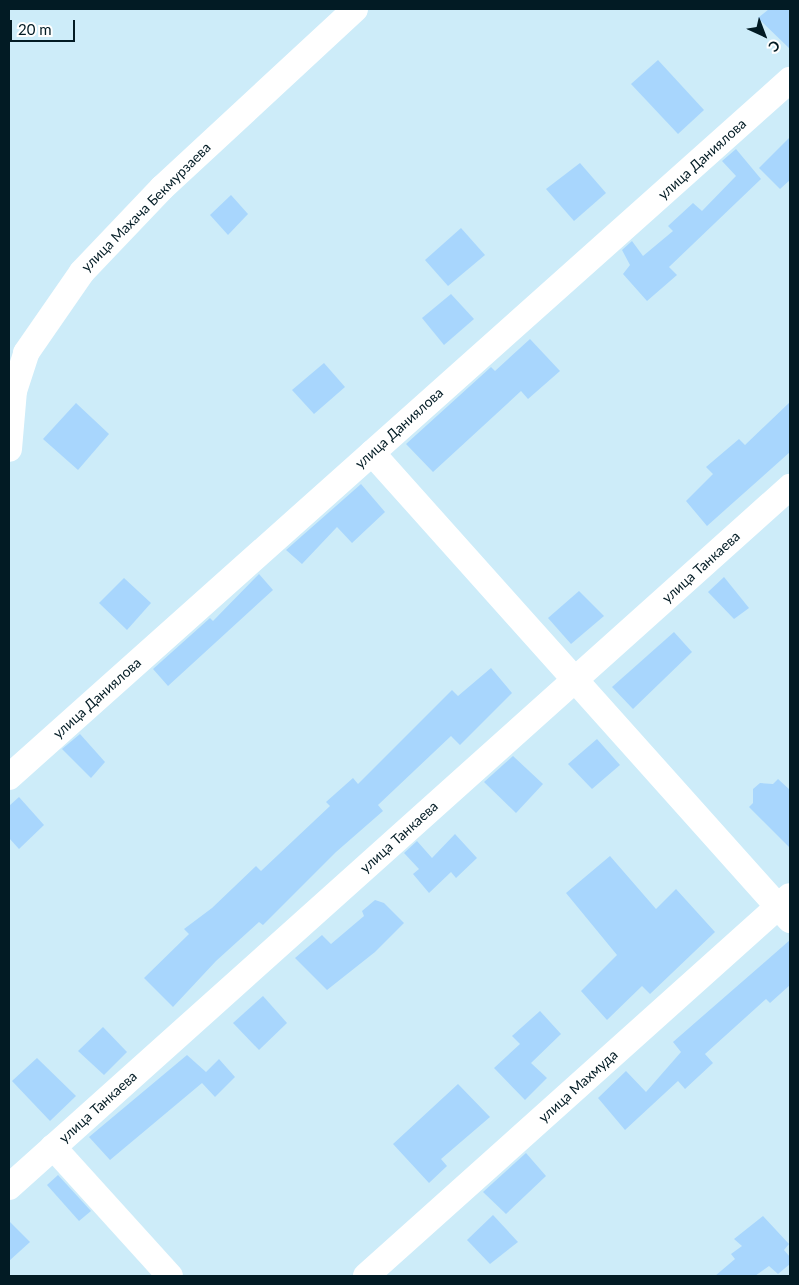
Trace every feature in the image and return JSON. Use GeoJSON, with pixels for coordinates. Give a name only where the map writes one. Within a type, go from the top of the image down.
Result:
{"type":"FeatureCollection","features":[{"type":"Feature","properties":{"kind":"street","name":"улица Махача Бекмурзаева"},"geometry":{"type":"LineString","coordinates":[[9,449],[14,391],[26,353],[82,272],[162,188],[355,9]]}},
{"type":"Feature","properties":{"kind":"street","name":"улица Даниялова"},"geometry":{"type":"LineString","coordinates":[[9,777],[790,80]]}},
{"type":"Feature","properties":{"kind":"street"},"geometry":{"type":"LineString","coordinates":[[372,453],[575,679],[786,908]]}},
{"type":"Feature","properties":{"kind":"street","name":"улица Танкаева"},"geometry":{"type":"LineString","coordinates":[[9,1187],[790,487]]}},
{"type":"Feature","properties":{"kind":"street","name":"улица Махмуда"},"geometry":{"type":"LineString","coordinates":[[366,1276],[786,908]]}},
{"type":"Feature","properties":{"kind":"street"},"geometry":{"type":"LineString","coordinates":[[53,1147],[170,1276]]}},
{"type":"Feature","properties":{"kind":"building"},"geometry":{"type":"Polygon","coordinates":[[[769,9],[790,9],[790,49],[758,18],[769,9]]]}},
{"type":"Feature","properties":{"kind":"building"},"geometry":{"type":"Polygon","coordinates":[[[658,60],[704,110],[678,134],[631,84],[658,60]]]}},
{"type":"Feature","properties":{"kind":"building"},"geometry":{"type":"Polygon","coordinates":[[[790,137],[790,180],[780,189],[759,168],[790,137]]]}},
{"type":"Feature","properties":{"kind":"building"},"geometry":{"type":"Polygon","coordinates":[[[736,149],[761,179],[669,267],[677,275],[647,301],[623,274],[630,265],[622,250],[632,241],[643,256],[673,231],[668,226],[693,203],[702,211],[736,176],[722,161],[736,149]]]}},
{"type":"Feature","properties":{"kind":"building"},"geometry":{"type":"Polygon","coordinates":[[[580,163],[606,193],[574,221],[546,189],[580,163]]]}},
{"type":"Feature","properties":{"kind":"building"},"geometry":{"type":"Polygon","coordinates":[[[231,195],[248,214],[228,235],[210,215],[231,195]]]}},
{"type":"Feature","properties":{"kind":"building"},"geometry":{"type":"Polygon","coordinates":[[[461,228],[485,255],[448,286],[425,260],[461,228]]]}},
{"type":"Feature","properties":{"kind":"building"},"geometry":{"type":"Polygon","coordinates":[[[451,294],[474,319],[444,345],[422,318],[451,294]]]}},
{"type":"Feature","properties":{"kind":"building"},"geometry":{"type":"Polygon","coordinates":[[[530,339],[560,371],[528,399],[521,391],[433,472],[406,444],[491,367],[495,371],[530,339]]]}},
{"type":"Feature","properties":{"kind":"building"},"geometry":{"type":"Polygon","coordinates":[[[324,363],[345,387],[314,414],[292,390],[324,363]]]}},
{"type":"Feature","properties":{"kind":"building"},"geometry":{"type":"Polygon","coordinates":[[[790,402],[790,452],[707,526],[686,501],[713,474],[706,467],[739,439],[745,445],[790,402]]]}},
{"type":"Feature","properties":{"kind":"building"},"geometry":{"type":"Polygon","coordinates":[[[76,403],[109,434],[78,470],[43,439],[76,403]]]}},
{"type":"Feature","properties":{"kind":"building"},"geometry":{"type":"Polygon","coordinates":[[[361,484],[385,512],[352,543],[337,527],[302,564],[286,550],[361,484]]]}},
{"type":"Feature","properties":{"kind":"building"},"geometry":{"type":"Polygon","coordinates":[[[259,574],[273,590],[168,686],[153,669],[210,618],[213,621],[259,574]]]}},
{"type":"Feature","properties":{"kind":"building"},"geometry":{"type":"Polygon","coordinates":[[[724,577],[749,608],[734,619],[708,592],[724,577]]]}},
{"type":"Feature","properties":{"kind":"building"},"geometry":{"type":"Polygon","coordinates":[[[124,578],[151,603],[127,630],[99,603],[124,578]]]}},
{"type":"Feature","properties":{"kind":"building"},"geometry":{"type":"Polygon","coordinates":[[[579,591],[604,616],[571,644],[548,618],[579,591]]]}},
{"type":"Feature","properties":{"kind":"building"},"geometry":{"type":"Polygon","coordinates":[[[674,632],[692,652],[633,709],[612,687],[674,632]]]}},
{"type":"Feature","properties":{"kind":"building"},"geometry":{"type":"Polygon","coordinates":[[[491,668],[512,693],[460,745],[451,736],[378,805],[383,811],[336,852],[263,925],[259,922],[216,961],[173,1007],[144,978],[189,934],[184,929],[212,908],[256,866],[261,871],[330,806],[326,802],[353,778],[358,784],[452,690],[458,696],[491,668]]]}},
{"type":"Feature","properties":{"kind":"building"},"geometry":{"type":"Polygon","coordinates":[[[80,734],[105,762],[91,778],[62,749],[80,734]]]}},
{"type":"Feature","properties":{"kind":"building"},"geometry":{"type":"Polygon","coordinates":[[[597,739],[620,765],[592,789],[568,764],[597,739]]]}},
{"type":"Feature","properties":{"kind":"building"},"geometry":{"type":"Polygon","coordinates":[[[513,756],[543,784],[516,813],[484,782],[513,756]]]}},
{"type":"Feature","properties":{"kind":"building"},"geometry":{"type":"Polygon","coordinates":[[[778,779],[790,790],[790,848],[749,807],[753,803],[753,789],[760,783],[773,784],[778,779]]]}},
{"type":"Feature","properties":{"kind":"building"},"geometry":{"type":"Polygon","coordinates":[[[19,797],[44,825],[19,849],[9,838],[9,806],[19,797]]]}},
{"type":"Feature","properties":{"kind":"building"},"geometry":{"type":"Polygon","coordinates":[[[455,834],[477,858],[456,878],[451,872],[429,893],[413,874],[419,869],[404,853],[417,841],[432,858],[455,834]]]}},
{"type":"Feature","properties":{"kind":"building"},"geometry":{"type":"Polygon","coordinates":[[[610,856],[656,909],[676,889],[715,932],[650,994],[642,986],[607,1020],[581,991],[617,955],[566,893],[610,856]]]}},
{"type":"Feature","properties":{"kind":"building"},"geometry":{"type":"Polygon","coordinates":[[[375,900],[384,903],[404,923],[375,952],[327,990],[295,958],[322,935],[331,944],[364,916],[362,911],[375,900]]]}},
{"type":"Feature","properties":{"kind":"building"},"geometry":{"type":"Polygon","coordinates":[[[790,940],[790,985],[770,1003],[766,999],[705,1054],[713,1063],[685,1089],[678,1081],[625,1130],[598,1098],[626,1071],[646,1092],[681,1052],[673,1042],[790,940]]]}},
{"type":"Feature","properties":{"kind":"building"},"geometry":{"type":"Polygon","coordinates":[[[263,996],[287,1023],[259,1050],[233,1023],[263,996]]]}},
{"type":"Feature","properties":{"kind":"building"},"geometry":{"type":"Polygon","coordinates":[[[540,1011],[561,1034],[531,1063],[547,1078],[525,1100],[494,1068],[520,1044],[512,1036],[540,1011]]]}},
{"type":"Feature","properties":{"kind":"building"},"geometry":{"type":"Polygon","coordinates":[[[103,1027],[127,1052],[104,1075],[78,1051],[103,1027]]]}},
{"type":"Feature","properties":{"kind":"building"},"geometry":{"type":"Polygon","coordinates":[[[187,1055],[206,1072],[219,1059],[235,1077],[215,1097],[202,1083],[110,1160],[89,1137],[187,1055]]]}},
{"type":"Feature","properties":{"kind":"building"},"geometry":{"type":"Polygon","coordinates":[[[37,1058],[76,1096],[50,1121],[12,1081],[37,1058]]]}},
{"type":"Feature","properties":{"kind":"building"},"geometry":{"type":"Polygon","coordinates":[[[458,1084],[490,1117],[441,1159],[447,1166],[429,1183],[393,1144],[458,1084]]]}},
{"type":"Feature","properties":{"kind":"building"},"geometry":{"type":"Polygon","coordinates":[[[526,1153],[546,1176],[506,1214],[483,1192],[526,1153]]]}},
{"type":"Feature","properties":{"kind":"building"},"geometry":{"type":"Polygon","coordinates":[[[58,1175],[91,1211],[79,1221],[47,1185],[58,1175]]]}},
{"type":"Feature","properties":{"kind":"building"},"geometry":{"type":"Polygon","coordinates":[[[493,1215],[518,1242],[490,1264],[467,1240],[493,1215]]]}},
{"type":"Feature","properties":{"kind":"building"},"geometry":{"type":"Polygon","coordinates":[[[763,1216],[789,1244],[784,1250],[790,1257],[790,1264],[778,1274],[769,1266],[755,1276],[715,1276],[735,1259],[731,1254],[742,1246],[734,1239],[763,1216]]]}},
{"type":"Feature","properties":{"kind":"building"},"geometry":{"type":"Polygon","coordinates":[[[9,1221],[30,1242],[9,1261],[9,1221]]]}}]}
